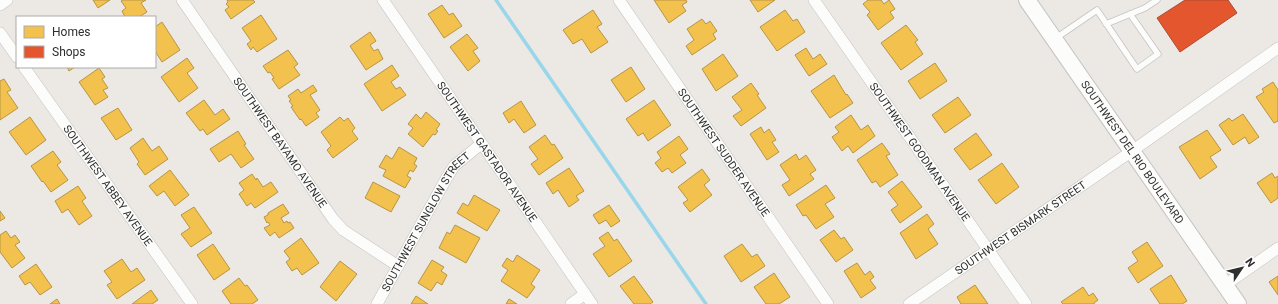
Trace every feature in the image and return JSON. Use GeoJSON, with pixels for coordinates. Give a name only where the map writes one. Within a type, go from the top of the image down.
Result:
{"type":"FeatureCollection","features":[{"type":"Feature","properties":{"kind":"street"},"geometry":{"type":"LineString","coordinates":[[0,5],[7,0]]}},
{"type":"Feature","properties":{"kind":"street","name":"SOUTHWEST BAYAMO AVENUE"},"geometry":{"type":"LineString","coordinates":[[182,0],[333,219],[343,230],[398,266]]}},
{"type":"Feature","properties":{"kind":"street","name":"SOUTHWEST GASTADOR AVENUE"},"geometry":{"type":"LineString","coordinates":[[383,0],[592,304]]}},
{"type":"Feature","properties":{"kind":"street","name":"SOUTHWEST SUDDER AVENUE"},"geometry":{"type":"LineString","coordinates":[[619,0],[828,304]]}},
{"type":"Feature","properties":{"kind":"street","name":"SOUTHWEST GOODMAN AVENUE"},"geometry":{"type":"LineString","coordinates":[[814,0],[1026,304]]}},
{"type":"Feature","properties":{"kind":"street","name":"SOUTHWEST DEL RIO BOULEVARD"},"geometry":{"type":"LineString","coordinates":[[1026,0],[1238,304]]}},
{"type":"Feature","properties":{"kind":"street"},"geometry":{"type":"LineString","coordinates":[[0,33],[16,56]]}},
{"type":"Feature","properties":{"kind":"street","name":"SOUTHWEST BISMARK STREET"},"geometry":{"type":"LineString","coordinates":[[909,304],[1132,151],[1278,48]]}},
{"type":"Feature","properties":{"kind":"street","name":"SOUTHWEST ABBEY AVENUE"},"geometry":{"type":"LineString","coordinates":[[25,68],[192,304]]}},
{"type":"Feature","properties":{"kind":"street","name":"SOUTHWEST SUNGLOW STREET"},"geometry":{"type":"LineString","coordinates":[[377,304],[454,166],[481,144]]}},
{"type":"Feature","properties":{"kind":"street"},"geometry":{"type":"LineString","coordinates":[[1225,285],[1278,248]]}},
{"type":"Feature","properties":{"kind":"street"},"geometry":{"type":"LineString","coordinates":[[571,304],[585,294]]}},
{"type":"Feature","properties":{"kind":"lane"},"geometry":{"type":"LineString","coordinates":[[1106,24],[1145,8],[1157,0]]}},
{"type":"Feature","properties":{"kind":"lane"},"geometry":{"type":"LineString","coordinates":[[1054,39],[1097,10],[1137,69],[1158,54],[1130,14]]}},
{"type":"Feature","properties":{"kind":"building: Homes"},"geometry":{"type":"Polygon","coordinates":[[[93,0],[110,0],[98,8],[93,0]]]}},
{"type":"Feature","properties":{"kind":"building: Homes"},"geometry":{"type":"Polygon","coordinates":[[[146,0],[141,3],[147,12],[141,16],[124,16],[122,11],[126,8],[121,1],[146,0]]]}},
{"type":"Feature","properties":{"kind":"building: Homes"},"geometry":{"type":"Polygon","coordinates":[[[227,0],[253,0],[255,2],[231,19],[225,10],[229,7],[226,4],[228,2],[227,0]]]}},
{"type":"Feature","properties":{"kind":"building: Homes"},"geometry":{"type":"Polygon","coordinates":[[[654,0],[686,0],[687,2],[682,5],[686,11],[669,23],[654,0]]]}},
{"type":"Feature","properties":{"kind":"building: Homes"},"geometry":{"type":"Polygon","coordinates":[[[750,0],[775,0],[758,12],[750,0]]]}},
{"type":"Feature","properties":{"kind":"building: Homes"},"geometry":{"type":"Polygon","coordinates":[[[868,0],[881,0],[884,4],[889,0],[895,9],[890,12],[894,18],[878,30],[867,15],[870,12],[863,4],[868,0]]]}},
{"type":"Feature","properties":{"kind":"building: Homes"},"geometry":{"type":"Polygon","coordinates":[[[442,5],[449,15],[453,13],[462,26],[444,38],[428,14],[442,5]]]}},
{"type":"Feature","properties":{"kind":"building: Homes"},"geometry":{"type":"Polygon","coordinates":[[[593,10],[602,24],[597,27],[608,42],[591,53],[582,39],[573,44],[563,30],[593,10]]]}},
{"type":"Feature","properties":{"kind":"building: Homes"},"geometry":{"type":"Polygon","coordinates":[[[785,10],[793,21],[797,19],[805,32],[777,51],[760,27],[785,10]]]}},
{"type":"Feature","properties":{"kind":"building: Homes"},"geometry":{"type":"Polygon","coordinates":[[[261,15],[277,39],[257,52],[253,47],[251,50],[247,44],[251,41],[242,28],[261,15]]]}},
{"type":"Feature","properties":{"kind":"building: Homes"},"geometry":{"type":"Polygon","coordinates":[[[702,19],[706,24],[710,21],[717,31],[713,34],[716,39],[692,55],[686,46],[694,40],[687,29],[702,19]]]}},
{"type":"Feature","properties":{"kind":"building: Homes"},"geometry":{"type":"Polygon","coordinates":[[[162,22],[180,50],[162,62],[156,53],[156,26],[162,22]]]}},
{"type":"Feature","properties":{"kind":"building: Homes"},"geometry":{"type":"Polygon","coordinates":[[[906,25],[918,40],[915,42],[923,54],[901,70],[881,43],[906,25]]]}},
{"type":"Feature","properties":{"kind":"building: Homes"},"geometry":{"type":"Polygon","coordinates":[[[370,32],[376,41],[370,45],[374,51],[378,49],[383,59],[366,70],[350,46],[370,32]]]}},
{"type":"Feature","properties":{"kind":"building: Homes"},"geometry":{"type":"Polygon","coordinates":[[[467,34],[478,48],[473,51],[480,61],[468,71],[450,47],[467,34]]]}},
{"type":"Feature","properties":{"kind":"building: Homes"},"geometry":{"type":"Polygon","coordinates":[[[806,48],[813,59],[820,54],[827,64],[809,76],[795,55],[806,48]]]}},
{"type":"Feature","properties":{"kind":"building: Homes"},"geometry":{"type":"Polygon","coordinates":[[[288,50],[298,64],[294,67],[300,75],[279,89],[272,79],[274,78],[270,72],[268,73],[263,66],[288,50]]]}},
{"type":"Feature","properties":{"kind":"building: Homes"},"geometry":{"type":"Polygon","coordinates":[[[723,54],[738,76],[716,91],[702,69],[723,54]]]}},
{"type":"Feature","properties":{"kind":"building: Homes"},"geometry":{"type":"Polygon","coordinates":[[[187,58],[194,68],[187,73],[198,88],[179,102],[161,77],[187,58]]]}},
{"type":"Feature","properties":{"kind":"building: Homes"},"geometry":{"type":"Polygon","coordinates":[[[935,63],[947,81],[920,99],[908,81],[935,63]]]}},
{"type":"Feature","properties":{"kind":"building: Homes"},"geometry":{"type":"Polygon","coordinates":[[[392,65],[399,76],[391,82],[396,89],[400,87],[406,95],[382,111],[364,84],[392,65]]]}},
{"type":"Feature","properties":{"kind":"building: Homes"},"geometry":{"type":"Polygon","coordinates":[[[631,67],[645,89],[626,102],[611,80],[631,67]]]}},
{"type":"Feature","properties":{"kind":"building: Homes"},"geometry":{"type":"Polygon","coordinates":[[[99,68],[105,77],[102,79],[108,88],[103,90],[108,97],[95,105],[79,82],[99,68]]]}},
{"type":"Feature","properties":{"kind":"building: Homes"},"geometry":{"type":"Polygon","coordinates":[[[834,75],[846,95],[847,94],[853,103],[830,118],[811,91],[834,75]]]}},
{"type":"Feature","properties":{"kind":"building: Homes"},"geometry":{"type":"Polygon","coordinates":[[[4,79],[11,90],[7,92],[18,108],[0,120],[0,81],[4,79]]]}},
{"type":"Feature","properties":{"kind":"building: Homes"},"geometry":{"type":"Polygon","coordinates":[[[1273,82],[1278,90],[1278,121],[1274,123],[1256,97],[1264,92],[1262,89],[1273,82]]]}},
{"type":"Feature","properties":{"kind":"building: Homes"},"geometry":{"type":"Polygon","coordinates":[[[751,83],[759,94],[757,95],[766,108],[741,126],[733,116],[742,110],[732,97],[751,83]]]}},
{"type":"Feature","properties":{"kind":"building: Homes"},"geometry":{"type":"Polygon","coordinates":[[[313,85],[317,91],[310,95],[320,110],[316,113],[319,117],[306,126],[291,107],[293,106],[289,101],[291,100],[288,96],[298,89],[301,93],[313,85]]]}},
{"type":"Feature","properties":{"kind":"building: Homes"},"geometry":{"type":"Polygon","coordinates":[[[958,97],[971,115],[945,133],[932,115],[958,97]]]}},
{"type":"Feature","properties":{"kind":"building: Homes"},"geometry":{"type":"Polygon","coordinates":[[[204,100],[215,115],[223,109],[230,119],[207,135],[203,129],[200,131],[186,113],[204,100]]]}},
{"type":"Feature","properties":{"kind":"building: Homes"},"geometry":{"type":"Polygon","coordinates":[[[654,100],[671,125],[648,141],[643,133],[638,136],[626,119],[654,100]]]}},
{"type":"Feature","properties":{"kind":"building: Homes"},"geometry":{"type":"Polygon","coordinates":[[[521,101],[536,125],[524,133],[514,119],[509,123],[503,113],[521,101]]]}},
{"type":"Feature","properties":{"kind":"building: Homes"},"geometry":{"type":"Polygon","coordinates":[[[118,108],[132,130],[116,140],[101,118],[118,108]]]}},
{"type":"Feature","properties":{"kind":"building: Homes"},"geometry":{"type":"Polygon","coordinates":[[[426,112],[440,124],[436,130],[438,131],[435,135],[433,134],[423,147],[408,134],[413,128],[408,124],[416,114],[421,119],[426,112]]]}},
{"type":"Feature","properties":{"kind":"building: Homes"},"geometry":{"type":"Polygon","coordinates":[[[1243,114],[1259,137],[1249,144],[1245,137],[1233,145],[1219,125],[1229,118],[1232,121],[1243,114]]]}},
{"type":"Feature","properties":{"kind":"building: Homes"},"geometry":{"type":"Polygon","coordinates":[[[851,115],[861,130],[868,125],[875,136],[853,153],[848,146],[842,151],[832,137],[839,132],[835,127],[851,115]]]}},
{"type":"Feature","properties":{"kind":"building: Homes"},"geometry":{"type":"Polygon","coordinates":[[[30,117],[46,140],[26,155],[9,132],[30,117]]]}},
{"type":"Feature","properties":{"kind":"building: Homes"},"geometry":{"type":"Polygon","coordinates":[[[340,117],[344,121],[348,118],[355,128],[352,131],[358,139],[333,158],[327,150],[331,146],[321,132],[340,117]]]}},
{"type":"Feature","properties":{"kind":"building: Homes"},"geometry":{"type":"Polygon","coordinates":[[[761,127],[764,133],[769,129],[776,140],[772,142],[779,152],[767,160],[750,134],[761,127]]]}},
{"type":"Feature","properties":{"kind":"building: Homes"},"geometry":{"type":"Polygon","coordinates":[[[1207,130],[1221,150],[1210,157],[1217,167],[1200,179],[1179,147],[1207,130]]]}},
{"type":"Feature","properties":{"kind":"building: Homes"},"geometry":{"type":"Polygon","coordinates":[[[238,131],[246,144],[244,145],[254,159],[241,168],[231,154],[219,162],[210,149],[238,131]]]}},
{"type":"Feature","properties":{"kind":"building: Homes"},"geometry":{"type":"Polygon","coordinates":[[[976,133],[992,155],[970,170],[954,149],[976,133]]]}},
{"type":"Feature","properties":{"kind":"building: Homes"},"geometry":{"type":"Polygon","coordinates":[[[545,135],[552,145],[554,144],[563,158],[539,175],[531,164],[538,159],[529,147],[545,135]]]}},
{"type":"Feature","properties":{"kind":"building: Homes"},"geometry":{"type":"Polygon","coordinates":[[[679,136],[688,149],[680,155],[686,163],[672,173],[668,168],[662,172],[655,163],[661,158],[657,152],[679,136]]]}},
{"type":"Feature","properties":{"kind":"building: Homes"},"geometry":{"type":"Polygon","coordinates":[[[143,138],[152,151],[159,146],[168,159],[145,175],[137,164],[139,162],[130,148],[143,138]]]}},
{"type":"Feature","properties":{"kind":"building: Homes"},"geometry":{"type":"Polygon","coordinates":[[[882,143],[890,154],[886,156],[898,175],[880,187],[876,181],[872,183],[857,160],[882,143]]]}},
{"type":"Feature","properties":{"kind":"building: Homes"},"geometry":{"type":"Polygon","coordinates":[[[399,147],[417,158],[414,164],[417,166],[413,172],[410,170],[407,176],[411,178],[405,188],[383,176],[386,170],[379,167],[386,155],[392,159],[399,147]]]}},
{"type":"Feature","properties":{"kind":"building: Homes"},"geometry":{"type":"Polygon","coordinates":[[[53,151],[61,162],[57,165],[68,180],[51,192],[31,166],[53,151]]]}},
{"type":"Feature","properties":{"kind":"building: Homes"},"geometry":{"type":"Polygon","coordinates":[[[796,154],[799,160],[806,155],[816,170],[810,174],[814,179],[789,196],[782,185],[790,180],[780,165],[796,154]]]}},
{"type":"Feature","properties":{"kind":"building: Homes"},"geometry":{"type":"Polygon","coordinates":[[[1002,163],[1019,187],[996,204],[978,180],[1002,163]]]}},
{"type":"Feature","properties":{"kind":"building: Homes"},"geometry":{"type":"Polygon","coordinates":[[[569,168],[584,191],[576,196],[579,200],[569,207],[558,190],[553,194],[546,183],[569,168]]]}},
{"type":"Feature","properties":{"kind":"building: Homes"},"geometry":{"type":"Polygon","coordinates":[[[702,169],[710,180],[704,185],[712,195],[690,212],[683,203],[688,200],[678,187],[702,169]]]}},
{"type":"Feature","properties":{"kind":"building: Homes"},"geometry":{"type":"Polygon","coordinates":[[[170,170],[189,195],[175,206],[164,191],[157,196],[149,186],[170,170]]]}},
{"type":"Feature","properties":{"kind":"building: Homes"},"geometry":{"type":"Polygon","coordinates":[[[1272,173],[1275,178],[1278,176],[1278,198],[1271,203],[1257,183],[1272,173]]]}},
{"type":"Feature","properties":{"kind":"building: Homes"},"geometry":{"type":"Polygon","coordinates":[[[252,174],[256,180],[257,178],[263,187],[271,182],[278,192],[255,208],[251,203],[247,206],[239,194],[244,190],[239,183],[252,174]]]}},
{"type":"Feature","properties":{"kind":"building: Homes"},"geometry":{"type":"Polygon","coordinates":[[[902,181],[922,207],[900,223],[891,210],[898,205],[888,192],[902,181]]]}},
{"type":"Feature","properties":{"kind":"building: Homes"},"geometry":{"type":"Polygon","coordinates":[[[373,182],[400,196],[391,212],[365,198],[373,182]]]}},
{"type":"Feature","properties":{"kind":"building: Homes"},"geometry":{"type":"Polygon","coordinates":[[[826,185],[835,198],[825,204],[834,217],[816,229],[806,215],[803,216],[796,205],[826,185]]]}},
{"type":"Feature","properties":{"kind":"building: Homes"},"geometry":{"type":"Polygon","coordinates":[[[78,186],[86,198],[82,201],[92,216],[79,225],[68,209],[62,213],[55,201],[78,186]]]}},
{"type":"Feature","properties":{"kind":"building: Homes"},"geometry":{"type":"Polygon","coordinates":[[[474,195],[500,210],[487,231],[457,213],[463,203],[468,206],[474,195]]]}},
{"type":"Feature","properties":{"kind":"building: Homes"},"geometry":{"type":"Polygon","coordinates":[[[283,204],[289,213],[281,218],[284,223],[287,221],[288,223],[290,222],[294,228],[279,238],[275,232],[270,236],[264,228],[270,225],[264,217],[283,204]]]}},
{"type":"Feature","properties":{"kind":"building: Homes"},"geometry":{"type":"Polygon","coordinates":[[[609,205],[620,221],[611,227],[606,220],[599,224],[593,215],[609,205]]]}},
{"type":"Feature","properties":{"kind":"building: Homes"},"geometry":{"type":"Polygon","coordinates":[[[194,207],[212,233],[191,247],[181,234],[190,228],[181,215],[194,207]]]}},
{"type":"Feature","properties":{"kind":"building: Homes"},"geometry":{"type":"Polygon","coordinates":[[[0,211],[5,218],[0,221],[0,211]]]}},
{"type":"Feature","properties":{"kind":"building: Homes"},"geometry":{"type":"Polygon","coordinates":[[[927,214],[934,224],[928,229],[938,244],[916,259],[900,233],[927,214]]]}},
{"type":"Feature","properties":{"kind":"building: Homes"},"geometry":{"type":"Polygon","coordinates":[[[455,225],[480,238],[466,263],[439,248],[447,232],[450,234],[455,225]]]}},
{"type":"Feature","properties":{"kind":"building: Homes"},"geometry":{"type":"Polygon","coordinates":[[[834,230],[841,239],[844,237],[853,250],[836,262],[820,240],[834,230]]]}},
{"type":"Feature","properties":{"kind":"building: Homes"},"geometry":{"type":"Polygon","coordinates":[[[6,231],[11,238],[15,235],[20,242],[15,245],[25,258],[12,268],[0,252],[0,235],[6,231]]]}},
{"type":"Feature","properties":{"kind":"building: Homes"},"geometry":{"type":"Polygon","coordinates":[[[608,232],[614,241],[617,239],[632,261],[609,277],[593,254],[605,246],[599,238],[608,232]]]}},
{"type":"Feature","properties":{"kind":"building: Homes"},"geometry":{"type":"Polygon","coordinates":[[[301,238],[319,263],[302,275],[297,268],[292,271],[286,262],[290,259],[284,251],[301,238]]]}},
{"type":"Feature","properties":{"kind":"building: Homes"},"geometry":{"type":"Polygon","coordinates":[[[1147,242],[1163,266],[1138,283],[1128,268],[1138,261],[1132,252],[1147,242]]]}},
{"type":"Feature","properties":{"kind":"building: Homes"},"geometry":{"type":"Polygon","coordinates":[[[213,244],[230,269],[214,280],[197,255],[213,244]]]}},
{"type":"Feature","properties":{"kind":"building: Homes"},"geometry":{"type":"Polygon","coordinates":[[[742,244],[752,257],[757,254],[765,266],[741,282],[724,256],[742,244]]]}},
{"type":"Feature","properties":{"kind":"building: Homes"},"geometry":{"type":"Polygon","coordinates":[[[517,255],[540,270],[531,284],[535,287],[527,298],[501,281],[508,270],[502,266],[507,258],[513,262],[517,255]]]}},
{"type":"Feature","properties":{"kind":"building: Homes"},"geometry":{"type":"Polygon","coordinates":[[[122,259],[131,272],[137,268],[145,280],[117,299],[107,285],[112,282],[104,271],[122,259]]]}},
{"type":"Feature","properties":{"kind":"building: Homes"},"geometry":{"type":"Polygon","coordinates":[[[432,260],[444,267],[441,271],[447,275],[442,285],[437,282],[431,291],[418,283],[432,260]]]}},
{"type":"Feature","properties":{"kind":"building: Homes"},"geometry":{"type":"Polygon","coordinates":[[[340,261],[357,274],[336,301],[320,287],[340,261]]]}},
{"type":"Feature","properties":{"kind":"building: Homes"},"geometry":{"type":"Polygon","coordinates":[[[857,263],[865,275],[870,271],[874,277],[870,280],[876,288],[861,298],[844,271],[857,263]]]}},
{"type":"Feature","properties":{"kind":"building: Homes"},"geometry":{"type":"Polygon","coordinates":[[[36,264],[52,287],[40,295],[30,282],[25,285],[19,276],[36,264]]]}},
{"type":"Feature","properties":{"kind":"building: Homes"},"geometry":{"type":"Polygon","coordinates":[[[774,273],[790,297],[779,304],[766,304],[754,287],[774,273]]]}},
{"type":"Feature","properties":{"kind":"building: Homes"},"geometry":{"type":"Polygon","coordinates":[[[1171,275],[1187,301],[1182,304],[1160,304],[1150,289],[1171,275]]]}},
{"type":"Feature","properties":{"kind":"building: Homes"},"geometry":{"type":"Polygon","coordinates":[[[634,276],[653,302],[650,304],[634,304],[620,286],[634,276]]]}},
{"type":"Feature","properties":{"kind":"building: Homes"},"geometry":{"type":"Polygon","coordinates":[[[1278,276],[1278,295],[1269,282],[1278,276]]]}},
{"type":"Feature","properties":{"kind":"building: Homes"},"geometry":{"type":"Polygon","coordinates":[[[239,278],[245,286],[247,285],[258,300],[252,304],[231,304],[222,291],[239,278]]]}},
{"type":"Feature","properties":{"kind":"building: Homes"},"geometry":{"type":"Polygon","coordinates":[[[975,285],[988,304],[961,304],[957,297],[975,285]]]}},
{"type":"Feature","properties":{"kind":"building: Homes"},"geometry":{"type":"Polygon","coordinates":[[[1083,287],[1089,296],[1093,293],[1098,300],[1094,304],[1063,304],[1061,302],[1083,287]]]}},
{"type":"Feature","properties":{"kind":"building: Homes"},"geometry":{"type":"Polygon","coordinates":[[[151,290],[158,300],[152,304],[132,304],[151,290]]]}},
{"type":"Feature","properties":{"kind":"building: Homes"},"geometry":{"type":"Polygon","coordinates":[[[416,296],[428,304],[411,304],[416,296]]]}},
{"type":"Feature","properties":{"kind":"building: Homes"},"geometry":{"type":"Polygon","coordinates":[[[57,299],[60,304],[50,304],[57,299]]]}},
{"type":"Feature","properties":{"kind":"building: Homes"},"geometry":{"type":"Polygon","coordinates":[[[509,299],[517,304],[506,304],[509,299]]]}},
{"type":"Feature","properties":{"kind":"building: Shops"},"geometry":{"type":"Polygon","coordinates":[[[1185,0],[1228,0],[1237,13],[1180,52],[1157,18],[1185,0]]]}},
{"type":"Feature","properties":{"kind":"waterway"},"geometry":{"type":"LineString","coordinates":[[496,0],[706,304]]}}]}
